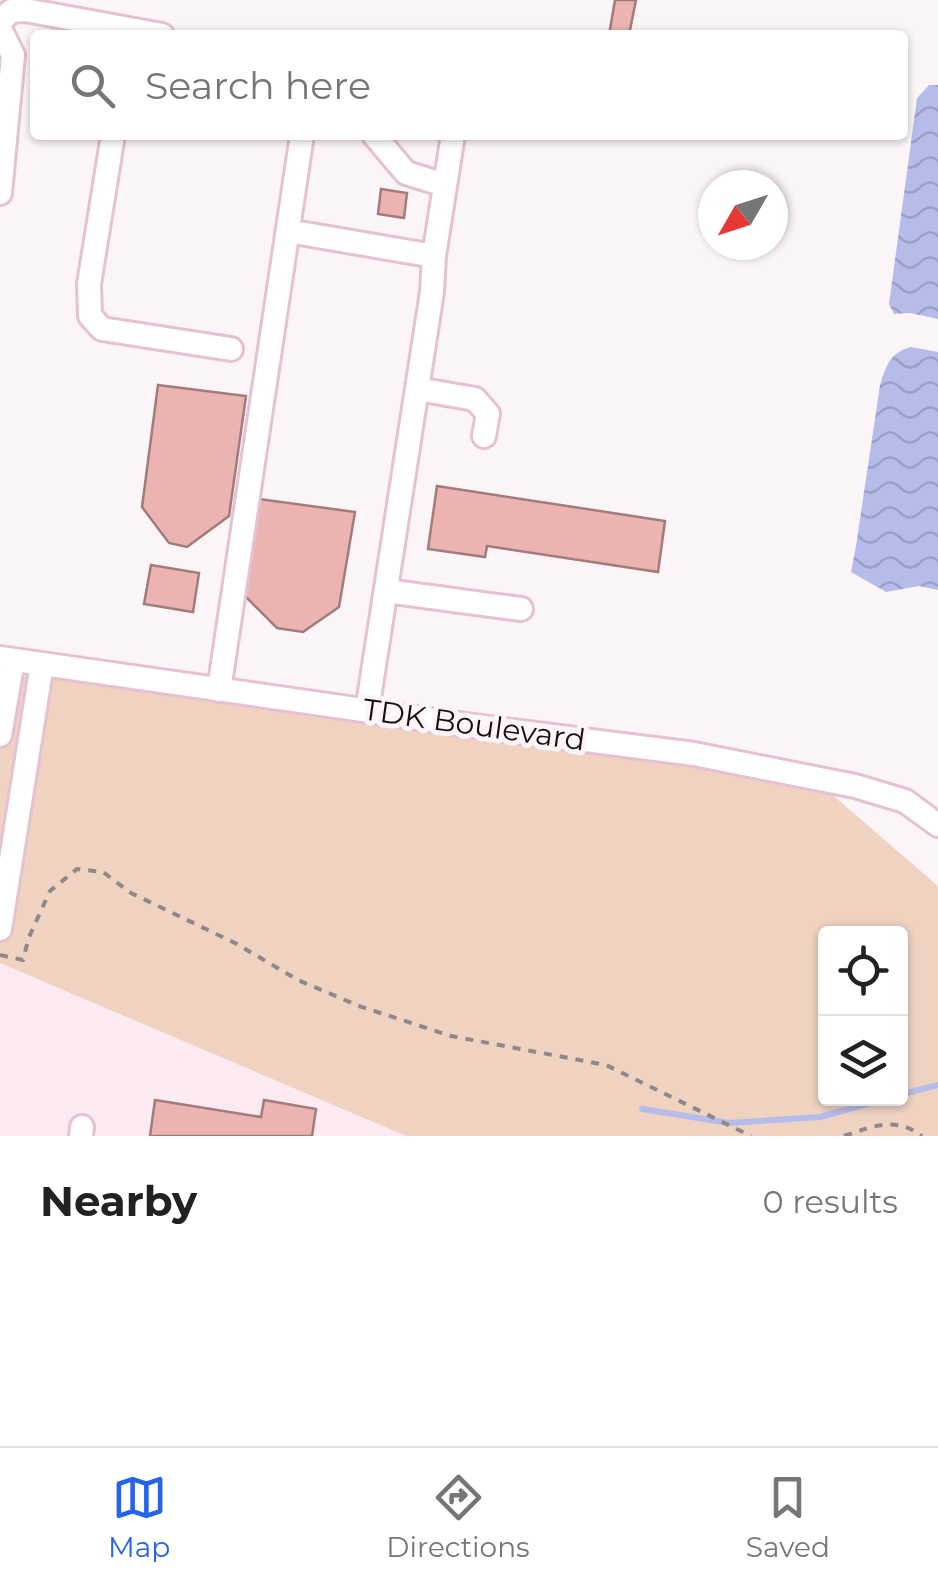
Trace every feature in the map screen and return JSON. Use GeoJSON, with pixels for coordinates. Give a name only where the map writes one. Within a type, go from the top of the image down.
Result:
{"type":"FeatureCollection","features":[{"type":"Feature","properties":{"kind":"street"},"geometry":{"type":"LineString","coordinates":[[0,22],[11,11],[25,10],[135,30]]}},
{"type":"Feature","properties":{"kind":"street"},"geometry":{"type":"LineString","coordinates":[[0,29],[13,56],[0,193]]}},
{"type":"Feature","properties":{"kind":"street"},"geometry":{"type":"LineString","coordinates":[[113,140],[89,284],[90,316],[102,329],[231,349]]}},
{"type":"Feature","properties":{"kind":"street"},"geometry":{"type":"LineString","coordinates":[[219,690],[301,140]]}},
{"type":"Feature","properties":{"kind":"street"},"geometry":{"type":"LineString","coordinates":[[378,140],[406,173],[445,186]]}},
{"type":"Feature","properties":{"kind":"street"},"geometry":{"type":"LineString","coordinates":[[367,711],[452,140]]}},
{"type":"Feature","properties":{"kind":"street"},"geometry":{"type":"LineString","coordinates":[[288,231],[434,256]]}},
{"type":"Feature","properties":{"kind":"street"},"geometry":{"type":"LineString","coordinates":[[417,389],[475,398],[488,414],[484,436]]}},
{"type":"Feature","properties":{"kind":"street"},"geometry":{"type":"LineString","coordinates":[[386,591],[521,609]]}},
{"type":"Feature","properties":{"kind":"street"},"geometry":{"type":"LineString","coordinates":[[0,735],[6,659]]}},
{"type":"Feature","properties":{"kind":"street","name":"TDK Boulevard"},"geometry":{"type":"LineString","coordinates":[[6,659],[694,754],[855,786],[905,802],[938,825]]}},
{"type":"Feature","properties":{"kind":"street"},"geometry":{"type":"LineString","coordinates":[[0,929],[42,664]]}},
{"type":"Feature","properties":{"kind":"street"},"geometry":{"type":"LineString","coordinates":[[905,802],[938,806]]}},
{"type":"Feature","properties":{"kind":"path"},"geometry":{"type":"LineString","coordinates":[[0,955],[23,960],[50,891],[76,869],[103,872],[131,894],[235,943],[298,980],[359,1006],[451,1036],[606,1065],[751,1136]]}},
{"type":"Feature","properties":{"kind":"path"},"geometry":{"type":"LineString","coordinates":[[844,1136],[877,1125],[906,1124],[922,1136]]}},
{"type":"Feature","properties":{"kind":"shaded area"},"geometry":{"type":"Polygon","coordinates":[[[0,674],[351,710],[821,785],[938,886],[938,1136],[406,1136],[0,963],[0,674]]]}},
{"type":"Feature","properties":{"kind":"shaded area"},"geometry":{"type":"Polygon","coordinates":[[[0,963],[406,1136],[0,1136],[0,963]]]}},
{"type":"Feature","properties":{"kind":"water"},"geometry":{"type":"Polygon","coordinates":[[[929,85],[938,85],[938,319],[894,314],[889,304],[917,98],[929,85]]]}},
{"type":"Feature","properties":{"kind":"water"},"geometry":{"type":"Polygon","coordinates":[[[911,347],[938,352],[938,590],[919,586],[886,592],[851,572],[880,385],[894,356],[911,347]]]}},
{"type":"Feature","properties":{"kind":"building"},"geometry":{"type":"Polygon","coordinates":[[[615,0],[636,0],[630,30],[610,30],[615,0]]]}},
{"type":"Feature","properties":{"kind":"building"},"geometry":{"type":"Polygon","coordinates":[[[381,189],[407,193],[404,218],[378,214],[381,189]]]}},
{"type":"Feature","properties":{"kind":"building"},"geometry":{"type":"Polygon","coordinates":[[[158,385],[246,396],[229,516],[187,547],[169,543],[142,507],[158,385]]]}},
{"type":"Feature","properties":{"kind":"building"},"geometry":{"type":"Polygon","coordinates":[[[437,486],[665,521],[658,572],[487,546],[485,557],[428,549],[437,486]]]}},
{"type":"Feature","properties":{"kind":"building"},"geometry":{"type":"Polygon","coordinates":[[[259,499],[355,512],[339,607],[303,632],[277,628],[243,594],[259,499]]]}},
{"type":"Feature","properties":{"kind":"building"},"geometry":{"type":"Polygon","coordinates":[[[151,565],[199,573],[193,612],[144,604],[151,565]]]}},
{"type":"Feature","properties":{"kind":"building"},"geometry":{"type":"Polygon","coordinates":[[[155,1100],[261,1117],[264,1100],[316,1109],[312,1136],[150,1136],[155,1100]]]}},
{"type":"Feature","properties":{"kind":"waterway"},"geometry":{"type":"LineString","coordinates":[[908,1093],[938,1085]]}},
{"type":"Feature","properties":{"kind":"waterway"},"geometry":{"type":"LineString","coordinates":[[642,1109],[730,1123],[820,1117],[860,1106]]}}]}
